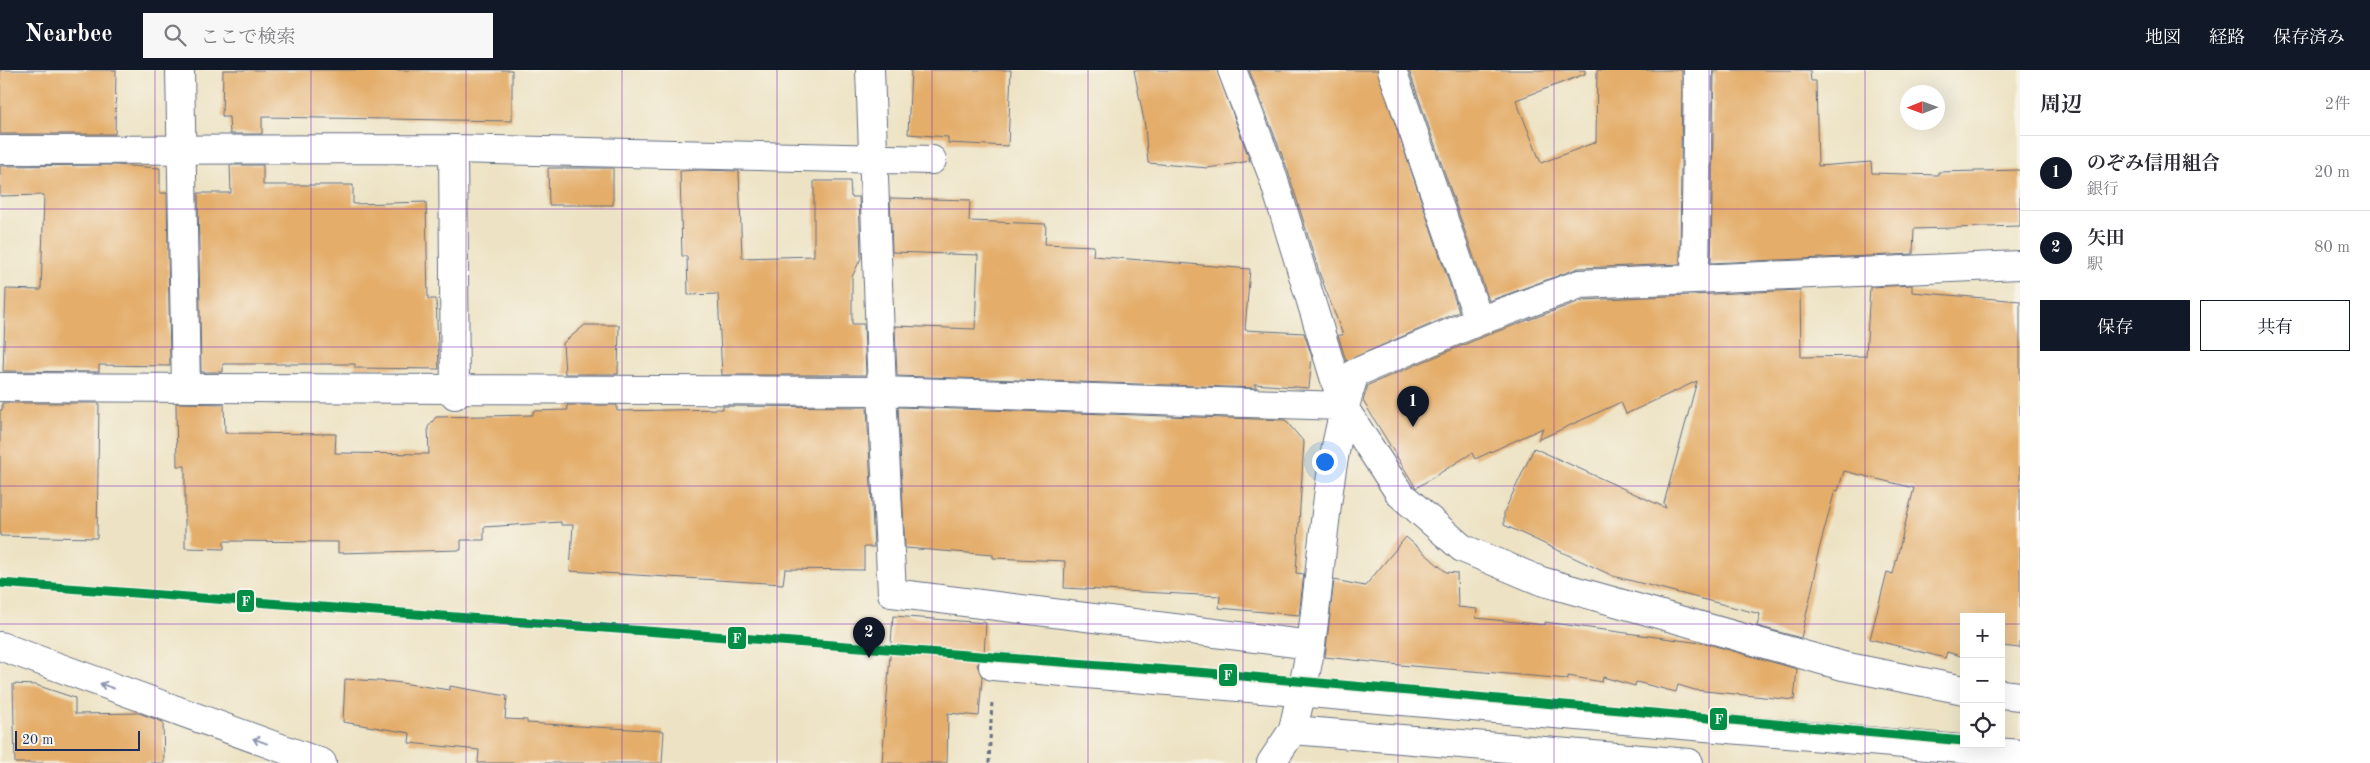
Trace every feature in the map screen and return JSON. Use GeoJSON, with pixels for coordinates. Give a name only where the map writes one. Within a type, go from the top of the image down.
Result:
{"type":"FeatureCollection","features":[{"type":"Feature","properties":{"kind":"street"},"geometry":{"type":"LineString","coordinates":[[180,70],[186,387]]}},
{"type":"Feature","properties":{"kind":"street"},"geometry":{"type":"LineString","coordinates":[[870,70],[892,593],[1311,645]]}},
{"type":"Feature","properties":{"kind":"street"},"geometry":{"type":"LineString","coordinates":[[1232,70],[1272,174],[1343,406],[1400,494],[1462,548],[1550,584],[1843,666],[1960,689]]}},
{"type":"Feature","properties":{"kind":"street"},"geometry":{"type":"LineString","coordinates":[[1392,70],[1479,321]]}},
{"type":"Feature","properties":{"kind":"street"},"geometry":{"type":"LineString","coordinates":[[1695,279],[1698,70]]}},
{"type":"Feature","properties":{"kind":"street"},"geometry":{"type":"LineString","coordinates":[[453,149],[455,392]]}},
{"type":"Feature","properties":{"kind":"street"},"geometry":{"type":"LineString","coordinates":[[0,150],[453,149],[932,160]]}},
{"type":"Feature","properties":{"kind":"street"},"geometry":{"type":"LineString","coordinates":[[1271,763],[1293,730],[1311,645],[1331,465],[1343,406],[1354,373],[1479,321],[1580,284],[2020,265]]}},
{"type":"Feature","properties":{"kind":"street"},"geometry":{"type":"LineString","coordinates":[[0,387],[186,387],[455,392],[882,390],[1343,406]]}},
{"type":"Feature","properties":{"kind":"street"},"geometry":{"type":"LineString","coordinates":[[0,646],[316,762]]}},
{"type":"Feature","properties":{"kind":"street"},"geometry":{"type":"LineString","coordinates":[[994,666],[2020,754]]}},
{"type":"Feature","properties":{"kind":"street"},"geometry":{"type":"LineString","coordinates":[[2005,694],[2020,696]]}},
{"type":"Feature","properties":{"kind":"street"},"geometry":{"type":"LineString","coordinates":[[1293,730],[1689,763]]}},
{"type":"Feature","properties":{"kind":"building"},"geometry":{"type":"Polygon","coordinates":[[[0,70],[116,70],[115,134],[0,134],[0,70]]]}},
{"type":"Feature","properties":{"kind":"building"},"geometry":{"type":"Polygon","coordinates":[[[223,70],[512,70],[512,121],[262,117],[262,134],[230,134],[229,117],[222,117],[223,70]]]}},
{"type":"Feature","properties":{"kind":"building"},"geometry":{"type":"Polygon","coordinates":[[[911,70],[1011,70],[1008,146],[948,143],[948,137],[908,134],[911,70]]]}},
{"type":"Feature","properties":{"kind":"building"},"geometry":{"type":"Polygon","coordinates":[[[1134,70],[1217,70],[1250,161],[1208,168],[1148,163],[1145,126],[1134,70]]]}},
{"type":"Feature","properties":{"kind":"building"},"geometry":{"type":"Polygon","coordinates":[[[1249,70],[1377,70],[1459,312],[1346,361],[1338,335],[1343,335],[1320,275],[1287,168],[1249,70]]]}},
{"type":"Feature","properties":{"kind":"building"},"geometry":{"type":"Polygon","coordinates":[[[1409,70],[1585,70],[1585,74],[1516,100],[1541,163],[1596,142],[1597,70],[1682,70],[1680,264],[1579,268],[1489,301],[1409,70]]]}},
{"type":"Feature","properties":{"kind":"building"},"geometry":{"type":"Polygon","coordinates":[[[1714,70],[1810,70],[1811,81],[1816,81],[1818,166],[1871,162],[1872,173],[1938,175],[1938,172],[2020,170],[2020,226],[1914,229],[1913,254],[1711,263],[1714,70]]]}},
{"type":"Feature","properties":{"kind":"building"},"geometry":{"type":"Polygon","coordinates":[[[114,165],[160,168],[160,193],[167,193],[170,366],[99,365],[99,372],[3,371],[6,289],[41,290],[44,195],[0,196],[0,166],[114,165]]]}},
{"type":"Feature","properties":{"kind":"building"},"geometry":{"type":"Polygon","coordinates":[[[230,165],[263,165],[263,185],[353,185],[353,204],[426,202],[428,299],[436,299],[439,369],[355,368],[355,364],[223,364],[223,372],[201,372],[198,193],[231,193],[230,165]]]}},
{"type":"Feature","properties":{"kind":"building"},"geometry":{"type":"Polygon","coordinates":[[[548,168],[613,168],[613,205],[549,205],[548,168]]]}},
{"type":"Feature","properties":{"kind":"building"},"geometry":{"type":"Polygon","coordinates":[[[680,171],[739,171],[742,258],[814,256],[814,181],[850,181],[851,197],[859,197],[861,258],[852,277],[852,324],[864,324],[866,375],[722,375],[718,294],[688,295],[687,256],[682,256],[680,171]]]}},
{"type":"Feature","properties":{"kind":"building"},"geometry":{"type":"Polygon","coordinates":[[[890,198],[970,200],[969,221],[1046,224],[1045,244],[1094,246],[1093,256],[1250,269],[1245,330],[1304,333],[1312,357],[1309,388],[1254,384],[1257,388],[897,376],[895,326],[975,329],[978,255],[892,252],[890,198]]]}},
{"type":"Feature","properties":{"kind":"building"},"geometry":{"type":"Polygon","coordinates":[[[1912,285],[1912,292],[2020,301],[2020,648],[2005,646],[2005,613],[1960,613],[1960,656],[1947,652],[1945,658],[1870,639],[1887,572],[1893,574],[1914,488],[1844,471],[1838,491],[1835,490],[1816,561],[1818,562],[1801,638],[1757,626],[1760,614],[1613,576],[1504,525],[1504,512],[1534,448],[1666,508],[1664,503],[1697,381],[1626,414],[1621,402],[1538,440],[1543,428],[1475,459],[1472,453],[1416,488],[1363,401],[1368,385],[1485,336],[1583,300],[1800,290],[1801,357],[1866,356],[1870,287],[1912,285]]]}},
{"type":"Feature","properties":{"kind":"building"},"geometry":{"type":"Polygon","coordinates":[[[585,325],[619,325],[618,374],[565,374],[563,343],[585,325]]]}},
{"type":"Feature","properties":{"kind":"building"},"geometry":{"type":"Polygon","coordinates":[[[2,403],[99,403],[97,538],[0,536],[0,410],[2,410],[2,403]]]}},
{"type":"Feature","properties":{"kind":"building"},"geometry":{"type":"Polygon","coordinates":[[[176,403],[224,404],[225,433],[336,434],[335,453],[429,454],[428,427],[436,417],[533,415],[533,411],[568,410],[567,405],[617,405],[617,411],[723,409],[723,406],[867,407],[874,547],[864,547],[864,570],[785,569],[783,584],[570,571],[573,525],[561,525],[561,522],[484,527],[484,540],[461,540],[461,550],[338,553],[338,542],[224,541],[224,549],[185,548],[185,466],[177,466],[176,403]]]}},
{"type":"Feature","properties":{"kind":"building"},"geometry":{"type":"Polygon","coordinates":[[[898,407],[1285,420],[1304,442],[1296,573],[1304,574],[1299,615],[1219,608],[1220,596],[1064,588],[1065,561],[993,558],[993,555],[905,548],[898,407]]]}},
{"type":"Feature","properties":{"kind":"building"},"geometry":{"type":"Polygon","coordinates":[[[1406,537],[1446,572],[1457,573],[1458,607],[1477,609],[1476,618],[1545,625],[1545,622],[1708,644],[1797,669],[1794,700],[1695,690],[1678,685],[1676,692],[1636,682],[1635,686],[1603,677],[1602,682],[1568,676],[1568,679],[1325,657],[1334,580],[1365,586],[1406,537]]]}},
{"type":"Feature","properties":{"kind":"building"},"geometry":{"type":"Polygon","coordinates":[[[893,616],[986,623],[984,654],[977,665],[982,676],[979,716],[948,713],[947,763],[882,763],[893,616]]]}},
{"type":"Feature","properties":{"kind":"building"},"geometry":{"type":"Polygon","coordinates":[[[345,679],[394,682],[450,690],[450,686],[507,696],[505,719],[527,720],[527,723],[664,731],[662,763],[478,763],[479,750],[409,743],[410,733],[343,722],[345,679]]]}},
{"type":"Feature","properties":{"kind":"building"},"geometry":{"type":"Polygon","coordinates":[[[13,684],[36,685],[75,698],[75,714],[139,713],[163,722],[164,763],[15,763],[13,684]]]}},
{"type":"Feature","properties":{"kind":"transit line","name":"F"},"geometry":{"type":"LineString","coordinates":[[0,583],[1209,673],[1960,741]]}},
{"type":"Feature","properties":{"kind":"place","name":"のぞみ信用組合"},"geometry":{"type":"Point","coordinates":[1413,427]}},
{"type":"Feature","properties":{"kind":"place","name":"矢田"},"geometry":{"type":"Point","coordinates":[869,658]}}]}
